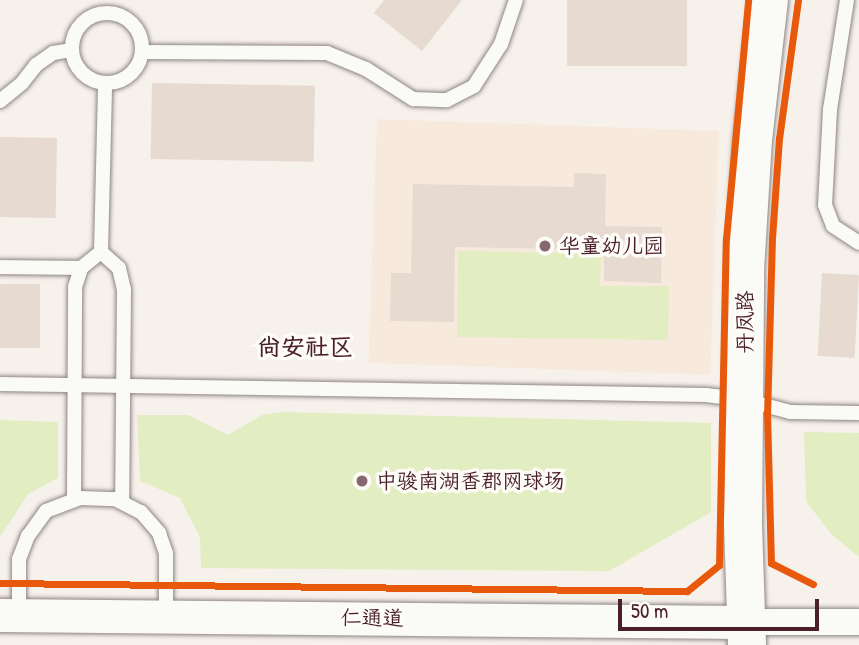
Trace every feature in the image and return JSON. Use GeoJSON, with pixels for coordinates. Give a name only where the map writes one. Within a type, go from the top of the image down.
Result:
{"type":"FeatureCollection","features":[{"type":"Feature","properties":{"kind":"main road","name":"丹凤路"},"geometry":{"type":"LineString","coordinates":[[745,633],[745,270],[753,140],[769,0]]}},
{"type":"Feature","properties":{"kind":"street","name":"仁通道"},"geometry":{"type":"LineString","coordinates":[[9,615],[166,616],[745,633]]}},
{"type":"Feature","properties":{"kind":"street"},"geometry":{"type":"LineString","coordinates":[[745,633],[859,622]]}},
{"type":"Feature","properties":{"kind":"lane"},"geometry":{"type":"LineString","coordinates":[[142,52],[327,53],[366,69],[413,99],[447,100],[474,86],[501,44],[516,0]]}},
{"type":"Feature","properties":{"kind":"lane"},"geometry":{"type":"LineString","coordinates":[[848,0],[830,110],[825,205],[834,226],[855,243],[859,243]]}},
{"type":"Feature","properties":{"kind":"lane"},"geometry":{"type":"LineString","coordinates":[[108,13],[130,22],[141,41],[142,52],[132,73],[122,80],[105,83],[89,79],[80,71],[71,50],[73,38],[86,20],[108,13]]}},
{"type":"Feature","properties":{"kind":"lane"},"geometry":{"type":"LineString","coordinates":[[0,101],[22,83],[36,65],[53,53],[71,50]]}},
{"type":"Feature","properties":{"kind":"lane"},"geometry":{"type":"LineString","coordinates":[[105,83],[101,252],[119,268],[124,289],[122,502]]}},
{"type":"Feature","properties":{"kind":"lane"},"geometry":{"type":"LineString","coordinates":[[74,500],[75,287],[81,268],[101,252]]}},
{"type":"Feature","properties":{"kind":"lane"},"geometry":{"type":"LineString","coordinates":[[0,267],[81,268]]}},
{"type":"Feature","properties":{"kind":"lane"},"geometry":{"type":"LineString","coordinates":[[0,384],[706,395],[745,400],[790,411],[859,413]]}},
{"type":"Feature","properties":{"kind":"lane"},"geometry":{"type":"LineString","coordinates":[[9,615],[19,559],[28,536],[46,511],[74,500],[116,499],[141,512],[159,533],[166,553],[166,616]]}},
{"type":"Feature","properties":{"kind":"shaded area","name":"华童幼儿园"},"geometry":{"type":"Polygon","coordinates":[[[377,119],[719,131],[710,375],[368,363],[377,119]]]}},
{"type":"Feature","properties":{"kind":"green space"},"geometry":{"type":"Polygon","coordinates":[[[458,251],[601,253],[600,286],[669,286],[668,340],[457,337],[458,251]]]}},
{"type":"Feature","properties":{"kind":"green space"},"geometry":{"type":"Polygon","coordinates":[[[282,412],[711,423],[711,512],[609,571],[201,568],[200,537],[180,498],[140,481],[137,415],[188,415],[228,435],[262,415],[282,412]]]}},
{"type":"Feature","properties":{"kind":"green space"},"geometry":{"type":"Polygon","coordinates":[[[0,420],[58,422],[58,478],[28,494],[0,537],[0,420]]]}},
{"type":"Feature","properties":{"kind":"green space"},"geometry":{"type":"Polygon","coordinates":[[[804,432],[859,433],[859,557],[831,534],[806,501],[804,432]]]}},
{"type":"Feature","properties":{"kind":"building"},"geometry":{"type":"Polygon","coordinates":[[[384,0],[462,0],[422,51],[374,13],[384,0]]]}},
{"type":"Feature","properties":{"kind":"building"},"geometry":{"type":"Polygon","coordinates":[[[567,0],[687,0],[687,66],[567,66],[567,0]]]}},
{"type":"Feature","properties":{"kind":"building"},"geometry":{"type":"Polygon","coordinates":[[[152,83],[315,86],[314,162],[151,159],[152,83]]]}},
{"type":"Feature","properties":{"kind":"building"},"geometry":{"type":"Polygon","coordinates":[[[0,137],[57,138],[56,218],[0,217],[0,137]]]}},
{"type":"Feature","properties":{"kind":"building"},"geometry":{"type":"Polygon","coordinates":[[[574,173],[606,174],[605,226],[662,227],[661,283],[604,281],[604,250],[455,247],[454,322],[390,321],[391,273],[411,273],[413,184],[574,187],[574,173]]]}},
{"type":"Feature","properties":{"kind":"building"},"geometry":{"type":"Polygon","coordinates":[[[822,273],[859,275],[855,358],[818,356],[822,273]]]}},
{"type":"Feature","properties":{"kind":"building"},"geometry":{"type":"Polygon","coordinates":[[[0,284],[40,284],[40,348],[0,348],[0,284]]]}},
{"type":"Feature","properties":{"kind":"cycle path"},"geometry":{"type":"LineString","coordinates":[[0,583],[687,591],[719,565],[726,239],[748,0]]}},
{"type":"Feature","properties":{"kind":"cycle path"},"geometry":{"type":"LineString","coordinates":[[798,0],[779,138],[772,237],[767,412],[771,563],[813,584]]}},
{"type":"Feature","properties":{"kind":"place","name":"华童幼儿园"},"geometry":{"type":"Point","coordinates":[545,246]}},
{"type":"Feature","properties":{"kind":"place","name":"中骏南湖香郡网球场"},"geometry":{"type":"Point","coordinates":[362,481]}},
{"type":"Feature","properties":{"kind":"district","name":"尚安社区"},"geometry":{"type":"Point","coordinates":[305,347]}}]}
